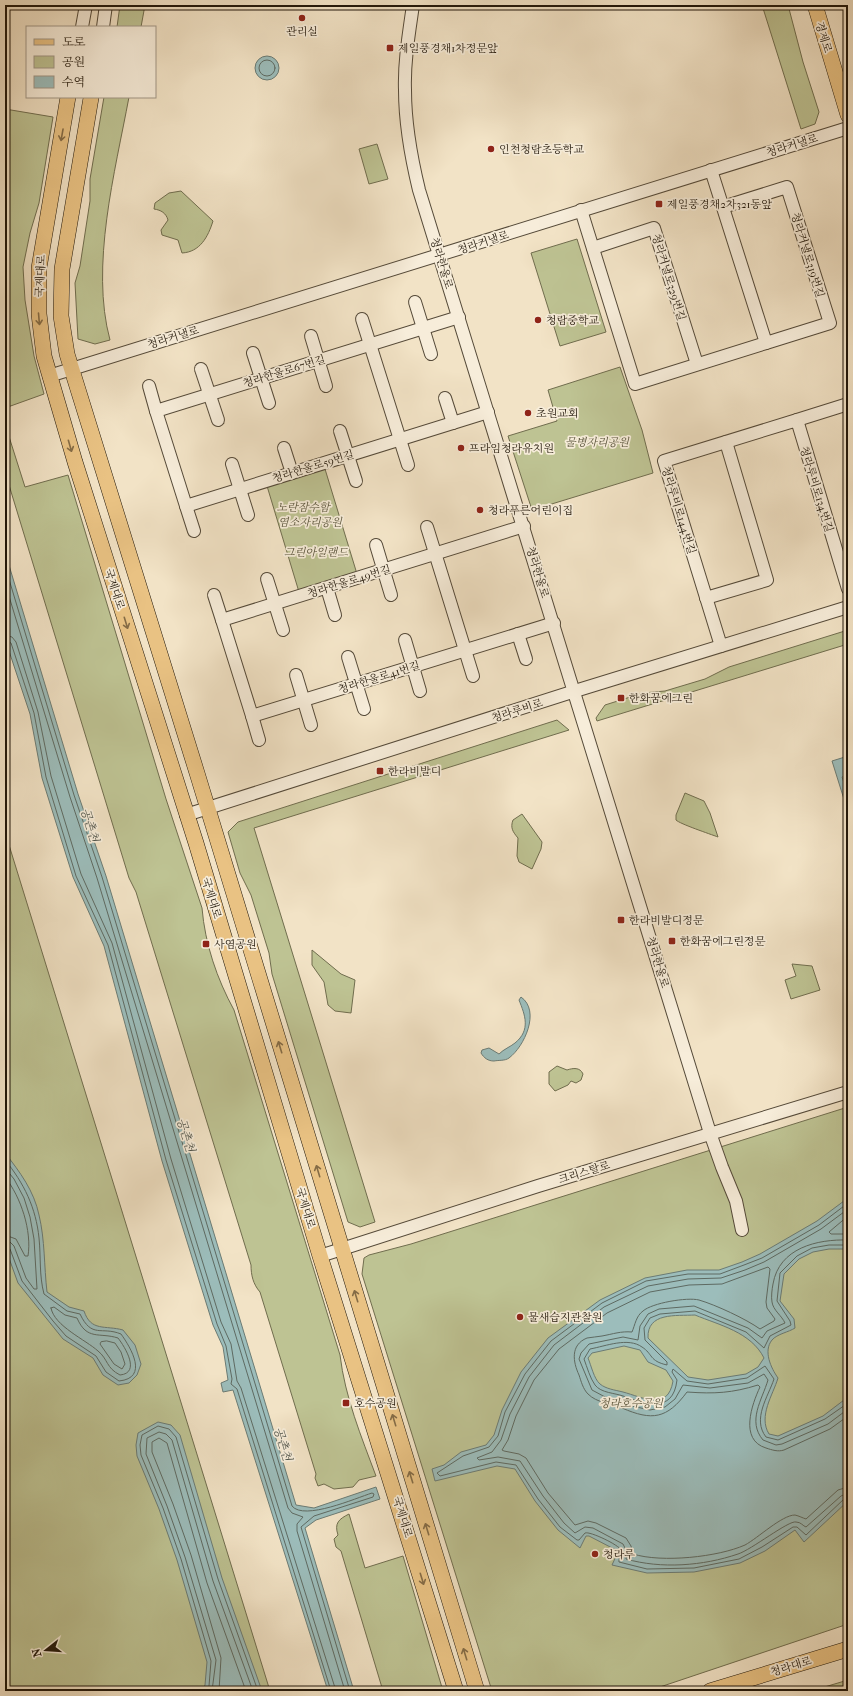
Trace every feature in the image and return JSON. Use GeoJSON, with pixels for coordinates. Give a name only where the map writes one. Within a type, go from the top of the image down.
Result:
{"type":"FeatureCollection","features":[{"type":"Feature","properties":{"kind":"main road","name":"경제로"},"geometry":{"type":"LineString","coordinates":[[815,5],[848,116]]}},
{"type":"Feature","properties":{"kind":"main road","name":"국제대로"},"geometry":{"type":"LineString","coordinates":[[68,98],[40,268],[39,321],[49,376],[186,815],[320,1256],[386,1463],[456,1691]]}},
{"type":"Feature","properties":{"kind":"main road","name":"국제대로"},"geometry":{"type":"LineString","coordinates":[[91,98],[62,274],[60,316],[71,369],[477,1691]]}},
{"type":"Feature","properties":{"kind":"main road","name":"청라대로"},"geometry":{"type":"LineString","coordinates":[[710,1691],[848,1649]]}},
{"type":"Feature","properties":{"kind":"street"},"geometry":{"type":"LineString","coordinates":[[82,26],[86,5]]}},
{"type":"Feature","properties":{"kind":"street"},"geometry":{"type":"LineString","coordinates":[[103,26],[106,5]]}},
{"type":"Feature","properties":{"kind":"street","name":"청라한울로"},"geometry":{"type":"LineString","coordinates":[[413,5],[405,76],[408,133],[419,190],[575,691],[710,1133],[736,1201],[742,1230]]}},
{"type":"Feature","properties":{"kind":"street","name":"청라커낼로"},"geometry":{"type":"LineString","coordinates":[[49,376],[848,128]]}},
{"type":"Feature","properties":{"kind":"street"},"geometry":{"type":"LineString","coordinates":[[712,170],[766,343]]}},
{"type":"Feature","properties":{"kind":"street","name":"청라커낼로319번길"},"geometry":{"type":"LineString","coordinates":[[697,364],[830,323],[787,188],[723,207]]}},
{"type":"Feature","properties":{"kind":"street"},"geometry":{"type":"LineString","coordinates":[[581,210],[635,384],[697,364]]}},
{"type":"Feature","properties":{"kind":"street","name":"청라커낼로329번길"},"geometry":{"type":"LineString","coordinates":[[593,248],[654,228],[697,364]]}},
{"type":"Feature","properties":{"kind":"street"},"geometry":{"type":"LineString","coordinates":[[415,302],[431,354]]}},
{"type":"Feature","properties":{"kind":"street","name":"청라한울로67번길"},"geometry":{"type":"LineString","coordinates":[[156,411],[459,317]]}},
{"type":"Feature","properties":{"kind":"street"},"geometry":{"type":"LineString","coordinates":[[362,319],[408,465]]}},
{"type":"Feature","properties":{"kind":"street"},"geometry":{"type":"LineString","coordinates":[[311,336],[326,386]]}},
{"type":"Feature","properties":{"kind":"street"},"geometry":{"type":"LineString","coordinates":[[253,353],[269,403]]}},
{"type":"Feature","properties":{"kind":"street"},"geometry":{"type":"LineString","coordinates":[[201,369],[218,420]]}},
{"type":"Feature","properties":{"kind":"street"},"geometry":{"type":"LineString","coordinates":[[149,386],[194,531]]}},
{"type":"Feature","properties":{"kind":"street"},"geometry":{"type":"LineString","coordinates":[[445,398],[453,423]]}},
{"type":"Feature","properties":{"kind":"street"},"geometry":{"type":"LineString","coordinates":[[797,420],[848,404]]}},
{"type":"Feature","properties":{"kind":"street","name":"청라한울로59번길"},"geometry":{"type":"LineString","coordinates":[[186,506],[488,412]]}},
{"type":"Feature","properties":{"kind":"street","name":"청라루비로144번길"},"geometry":{"type":"LineString","coordinates":[[721,646],[664,461],[797,420]]}},
{"type":"Feature","properties":{"kind":"street","name":"청라루비로134번길"},"geometry":{"type":"LineString","coordinates":[[797,420],[843,556],[848,589]]}},
{"type":"Feature","properties":{"kind":"street"},"geometry":{"type":"LineString","coordinates":[[340,431],[356,481]]}},
{"type":"Feature","properties":{"kind":"street"},"geometry":{"type":"LineString","coordinates":[[706,598],[767,580],[726,442]]}},
{"type":"Feature","properties":{"kind":"street"},"geometry":{"type":"LineString","coordinates":[[284,448],[292,473]]}},
{"type":"Feature","properties":{"kind":"street"},"geometry":{"type":"LineString","coordinates":[[232,464],[248,515]]}},
{"type":"Feature","properties":{"kind":"street","name":"청라한울로49번길"},"geometry":{"type":"LineString","coordinates":[[222,620],[524,526]]}},
{"type":"Feature","properties":{"kind":"street"},"geometry":{"type":"LineString","coordinates":[[427,527],[473,676]]}},
{"type":"Feature","properties":{"kind":"street"},"geometry":{"type":"LineString","coordinates":[[376,545],[391,595]]}},
{"type":"Feature","properties":{"kind":"street"},"geometry":{"type":"LineString","coordinates":[[267,578],[283,630]]}},
{"type":"Feature","properties":{"kind":"street"},"geometry":{"type":"LineString","coordinates":[[327,588],[335,614]]}},
{"type":"Feature","properties":{"kind":"street"},"geometry":{"type":"LineString","coordinates":[[214,595],[259,740]]}},
{"type":"Feature","properties":{"kind":"street","name":"청라루비로"},"geometry":{"type":"LineString","coordinates":[[186,815],[575,691],[848,607]]}},
{"type":"Feature","properties":{"kind":"street","name":"청라한울로41번길"},"geometry":{"type":"LineString","coordinates":[[252,716],[554,623]]}},
{"type":"Feature","properties":{"kind":"street"},"geometry":{"type":"LineString","coordinates":[[518,634],[526,659]]}},
{"type":"Feature","properties":{"kind":"street"},"geometry":{"type":"LineString","coordinates":[[405,640],[420,691]]}},
{"type":"Feature","properties":{"kind":"street"},"geometry":{"type":"LineString","coordinates":[[348,657],[364,709]]}},
{"type":"Feature","properties":{"kind":"street"},"geometry":{"type":"LineString","coordinates":[[296,675],[312,725]]}},
{"type":"Feature","properties":{"kind":"street","name":"크리스탈로"},"geometry":{"type":"LineString","coordinates":[[320,1256],[710,1133],[848,1092]]}},
{"type":"Feature","properties":{"kind":"green space"},"geometry":{"type":"Polygon","coordinates":[[[120,5],[145,5],[141,26],[117,26],[120,5]]]}},
{"type":"Feature","properties":{"kind":"green space"},"geometry":{"type":"Polygon","coordinates":[[[762,5],[788,5],[803,62],[819,112],[815,124],[801,129],[762,5]]]}},
{"type":"Feature","properties":{"kind":"green space"},"geometry":{"type":"Polygon","coordinates":[[[104,98],[129,98],[112,187],[104,250],[104,311],[110,340],[95,344],[78,339],[75,283],[80,266],[90,201],[90,179],[104,98]]]}},
{"type":"Feature","properties":{"kind":"green space"},"geometry":{"type":"Polygon","coordinates":[[[5,109],[53,117],[39,203],[30,233],[23,267],[25,300],[34,356],[44,394],[5,408],[5,109]]]}},
{"type":"Feature","properties":{"kind":"green space"},"geometry":{"type":"Polygon","coordinates":[[[377,144],[388,179],[369,184],[359,149],[377,144]]]}},
{"type":"Feature","properties":{"kind":"green space"},"geometry":{"type":"Polygon","coordinates":[[[181,191],[213,221],[209,233],[202,243],[194,250],[182,253],[178,240],[162,235],[161,230],[168,220],[163,212],[154,209],[155,203],[169,193],[181,191]]]}},
{"type":"Feature","properties":{"kind":"green space"},"geometry":{"type":"Polygon","coordinates":[[[577,239],[606,332],[560,346],[531,253],[577,239]]]}},
{"type":"Feature","properties":{"kind":"green space","name":"물병자리공원"},"geometry":{"type":"Polygon","coordinates":[[[620,367],[642,430],[653,473],[532,510],[508,436],[557,421],[548,390],[620,367]]]}},
{"type":"Feature","properties":{"kind":"green space"},"geometry":{"type":"Polygon","coordinates":[[[5,424],[25,487],[68,475],[166,799],[202,908],[206,935],[217,974],[234,1010],[340,1355],[342,1371],[359,1431],[376,1476],[359,1480],[353,1487],[334,1489],[324,1484],[318,1486],[315,1478],[316,1474],[260,1292],[253,1279],[251,1265],[136,892],[129,878],[5,472],[5,424]]]}},
{"type":"Feature","properties":{"kind":"green space","name":"염소자리공원"},"geometry":{"type":"Polygon","coordinates":[[[325,469],[357,574],[299,592],[267,486],[325,469]]]}},
{"type":"Feature","properties":{"kind":"green space"},"geometry":{"type":"Polygon","coordinates":[[[848,630],[848,644],[597,721],[596,718],[605,705],[643,693],[665,691],[705,679],[729,667],[848,630]]]}},
{"type":"Feature","properties":{"kind":"green space"},"geometry":{"type":"Polygon","coordinates":[[[557,720],[569,730],[254,828],[375,1222],[360,1227],[348,1222],[272,974],[269,953],[251,895],[240,873],[228,832],[238,822],[557,720]]]}},
{"type":"Feature","properties":{"kind":"green space"},"geometry":{"type":"Polygon","coordinates":[[[685,793],[704,801],[710,813],[718,837],[676,820],[676,815],[685,793]]]}},
{"type":"Feature","properties":{"kind":"green space"},"geometry":{"type":"Polygon","coordinates":[[[522,814],[542,842],[541,849],[532,869],[519,862],[517,856],[518,838],[513,832],[512,825],[513,820],[522,814]]]}},
{"type":"Feature","properties":{"kind":"green space"},"geometry":{"type":"Polygon","coordinates":[[[5,832],[270,1691],[5,1691],[5,832]]]}},
{"type":"Feature","properties":{"kind":"green space"},"geometry":{"type":"Polygon","coordinates":[[[312,950],[341,974],[355,980],[351,1013],[335,1011],[328,1005],[324,982],[312,965],[312,950]]]}},
{"type":"Feature","properties":{"kind":"green space"},"geometry":{"type":"Polygon","coordinates":[[[792,964],[812,966],[820,990],[791,999],[785,980],[796,976],[792,964]]]}},
{"type":"Feature","properties":{"kind":"green space"},"geometry":{"type":"Polygon","coordinates":[[[557,1066],[567,1070],[580,1070],[583,1074],[581,1080],[576,1083],[571,1081],[568,1085],[555,1091],[549,1084],[549,1072],[557,1066]]]}},
{"type":"Feature","properties":{"kind":"green space","name":"청라호수공원"},"geometry":{"type":"Polygon","coordinates":[[[848,1107],[848,1624],[648,1691],[492,1691],[362,1274],[364,1258],[369,1255],[411,1244],[848,1107]]]}},
{"type":"Feature","properties":{"kind":"green space"},"geometry":{"type":"Polygon","coordinates":[[[349,1514],[365,1568],[403,1556],[443,1691],[383,1691],[341,1551],[336,1547],[334,1539],[338,1535],[338,1522],[349,1514]]]}},
{"type":"Feature","properties":{"kind":"green space"},"geometry":{"type":"Polygon","coordinates":[[[848,1680],[848,1691],[811,1691],[848,1680]]]}},
{"type":"Feature","properties":{"kind":"water"},"geometry":{"type":"Polygon","coordinates":[[[267,56],[276,59],[279,68],[276,77],[267,80],[258,77],[255,68],[258,59],[267,56]]]}},
{"type":"Feature","properties":{"kind":"water"},"geometry":{"type":"Polygon","coordinates":[[[5,552],[78,794],[106,876],[296,1505],[314,1508],[376,1487],[380,1499],[316,1520],[305,1528],[354,1691],[328,1691],[233,1390],[223,1392],[221,1383],[228,1380],[223,1347],[213,1325],[162,1161],[104,946],[73,877],[42,778],[30,714],[5,639],[5,552]]]}},
{"type":"Feature","properties":{"kind":"water"},"geometry":{"type":"Polygon","coordinates":[[[848,756],[848,775],[842,777],[848,794],[848,812],[832,761],[848,756]]]}},
{"type":"Feature","properties":{"kind":"water"},"geometry":{"type":"Polygon","coordinates":[[[521,997],[527,1003],[530,1011],[530,1020],[525,1038],[515,1053],[509,1058],[494,1061],[488,1060],[481,1053],[482,1050],[489,1048],[499,1054],[515,1043],[523,1033],[525,1028],[525,1017],[519,1000],[521,997]]]}},
{"type":"Feature","properties":{"kind":"water"},"geometry":{"type":"Polygon","coordinates":[[[5,1153],[26,1182],[37,1206],[41,1224],[47,1292],[69,1307],[84,1311],[87,1318],[95,1325],[123,1330],[135,1345],[141,1364],[137,1375],[129,1383],[118,1385],[103,1375],[93,1358],[63,1339],[18,1283],[5,1247],[5,1153]]]}},
{"type":"Feature","properties":{"kind":"water"},"geometry":{"type":"Polygon","coordinates":[[[848,1198],[848,1249],[829,1249],[813,1252],[799,1259],[784,1274],[780,1301],[794,1319],[795,1328],[777,1336],[769,1344],[769,1359],[778,1378],[768,1406],[765,1420],[769,1434],[778,1436],[823,1416],[844,1400],[848,1399],[848,1501],[804,1542],[795,1530],[765,1551],[740,1563],[694,1572],[647,1573],[612,1565],[618,1552],[589,1536],[586,1536],[580,1548],[558,1530],[535,1501],[515,1469],[497,1466],[435,1481],[432,1469],[444,1465],[461,1452],[486,1445],[494,1435],[502,1410],[521,1372],[548,1338],[600,1300],[645,1278],[687,1270],[719,1270],[742,1262],[760,1254],[817,1221],[848,1198]],[[695,1315],[664,1317],[657,1320],[652,1324],[649,1330],[648,1338],[688,1377],[708,1380],[746,1374],[758,1367],[764,1358],[751,1342],[734,1330],[695,1315]],[[624,1346],[592,1353],[588,1358],[598,1382],[602,1386],[646,1399],[660,1399],[666,1396],[670,1391],[673,1381],[666,1370],[648,1362],[640,1350],[624,1346]]]}},
{"type":"Feature","properties":{"kind":"water"},"geometry":{"type":"Polygon","coordinates":[[[158,1422],[171,1425],[180,1435],[222,1578],[262,1691],[202,1691],[205,1685],[207,1662],[177,1560],[159,1509],[137,1456],[136,1445],[138,1433],[158,1422]]]}},
{"type":"Feature","properties":{"kind":"place","name":"관리실"},"geometry":{"type":"Point","coordinates":[302,18]}},
{"type":"Feature","properties":{"kind":"place","name":"제일풍경채1차정문앞"},"geometry":{"type":"Point","coordinates":[390,48]}},
{"type":"Feature","properties":{"kind":"place","name":"인천청람초등학교"},"geometry":{"type":"Point","coordinates":[491,149]}},
{"type":"Feature","properties":{"kind":"place","name":"제일풍경채2차321동앞"},"geometry":{"type":"Point","coordinates":[659,204]}},
{"type":"Feature","properties":{"kind":"place","name":"청람중학교"},"geometry":{"type":"Point","coordinates":[538,320]}},
{"type":"Feature","properties":{"kind":"place","name":"초원교회"},"geometry":{"type":"Point","coordinates":[528,413]}},
{"type":"Feature","properties":{"kind":"place","name":"프라임청라유치원"},"geometry":{"type":"Point","coordinates":[461,448]}},
{"type":"Feature","properties":{"kind":"place","name":"청라푸른어린이집"},"geometry":{"type":"Point","coordinates":[480,510]}},
{"type":"Feature","properties":{"kind":"place","name":"한화꿈에그린"},"geometry":{"type":"Point","coordinates":[621,698]}},
{"type":"Feature","properties":{"kind":"place","name":"한라비발디"},"geometry":{"type":"Point","coordinates":[380,771]}},
{"type":"Feature","properties":{"kind":"place","name":"한라비발디정문"},"geometry":{"type":"Point","coordinates":[621,920]}},
{"type":"Feature","properties":{"kind":"place","name":"한화꿈에그린정문"},"geometry":{"type":"Point","coordinates":[672,941]}},
{"type":"Feature","properties":{"kind":"place","name":"사염공원"},"geometry":{"type":"Point","coordinates":[206,944]}},
{"type":"Feature","properties":{"kind":"place","name":"물새습지관찰원"},"geometry":{"type":"Point","coordinates":[520,1317]}},
{"type":"Feature","properties":{"kind":"place","name":"호수공원"},"geometry":{"type":"Point","coordinates":[346,1403]}},
{"type":"Feature","properties":{"kind":"place","name":"청라루"},"geometry":{"type":"Point","coordinates":[595,1554]}},
{"type":"Feature","properties":{"kind":"park label","name":"노란잠수함"},"geometry":{"type":"Point","coordinates":[303,507]}},
{"type":"Feature","properties":{"kind":"park label","name":"그린아일랜드"},"geometry":{"type":"Point","coordinates":[316,552]}},
{"type":"Feature","properties":{"kind":"water label","name":"공촌천"},"geometry":{"type":"Point","coordinates":[90,825]}},
{"type":"Feature","properties":{"kind":"water label","name":"공촌천"},"geometry":{"type":"Point","coordinates":[186,1135]}},
{"type":"Feature","properties":{"kind":"water label","name":"공촌천"},"geometry":{"type":"Point","coordinates":[283,1444]}}]}
